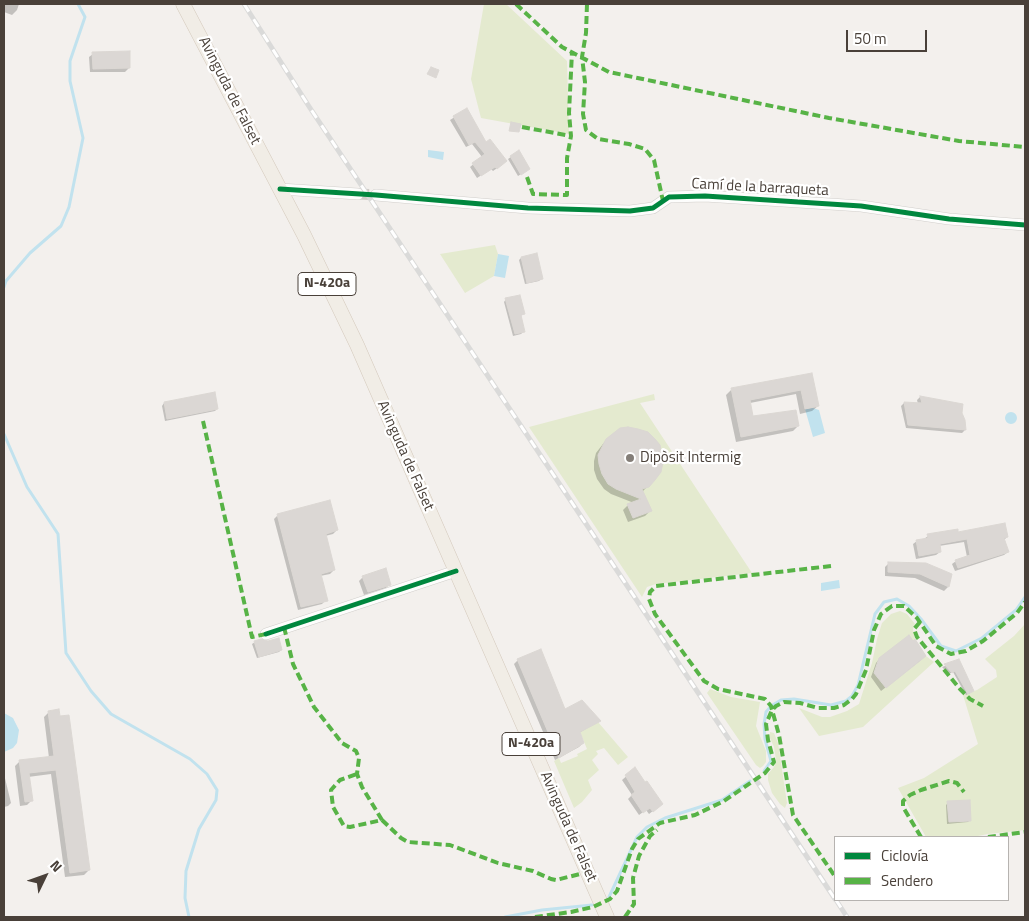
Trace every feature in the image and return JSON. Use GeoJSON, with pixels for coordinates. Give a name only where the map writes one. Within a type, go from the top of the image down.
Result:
{"type":"FeatureCollection","features":[{"type":"Feature","properties":{"kind":"main road","name":"Avinguda de Falset"},"geometry":{"type":"LineString","coordinates":[[183,4],[280,189],[356,346],[608,917]]}},
{"type":"Feature","properties":{"kind":"street"},"geometry":{"type":"LineString","coordinates":[[280,189],[358,194]]}},
{"type":"Feature","properties":{"kind":"street","name":"Camí de la barraqueta"},"geometry":{"type":"LineString","coordinates":[[376,195],[528,208],[630,211],[653,208],[669,197],[705,196],[861,206],[950,219],[1025,225]]}},
{"type":"Feature","properties":{"kind":"street"},"geometry":{"type":"LineString","coordinates":[[266,634],[456,571]]}},
{"type":"Feature","properties":{"kind":"green space"},"geometry":{"type":"Polygon","coordinates":[[[484,4],[506,4],[567,61],[569,134],[481,118],[471,79],[484,4]]]}},
{"type":"Feature","properties":{"kind":"green space"},"geometry":{"type":"Polygon","coordinates":[[[495,245],[498,254],[494,276],[465,293],[440,254],[495,245]]]}},
{"type":"Feature","properties":{"kind":"green space"},"geometry":{"type":"Polygon","coordinates":[[[654,394],[655,400],[640,403],[752,573],[656,584],[647,587],[642,597],[529,427],[654,394]]]}},
{"type":"Feature","properties":{"kind":"green space"},"geometry":{"type":"Polygon","coordinates":[[[900,611],[907,614],[915,624],[913,629],[915,639],[926,656],[934,662],[863,727],[819,736],[799,708],[822,717],[830,717],[859,704],[882,623],[891,614],[900,611]]]}},
{"type":"Feature","properties":{"kind":"green space"},"geometry":{"type":"Polygon","coordinates":[[[1025,624],[1025,830],[978,836],[925,836],[898,788],[924,778],[978,744],[963,695],[977,690],[997,677],[996,670],[985,659],[1014,636],[1025,624]]]}},
{"type":"Feature","properties":{"kind":"green space"},"geometry":{"type":"Polygon","coordinates":[[[710,689],[731,697],[760,702],[756,726],[766,751],[766,762],[760,768],[756,765],[707,693],[710,689]]]}},
{"type":"Feature","properties":{"kind":"green space"},"geometry":{"type":"Polygon","coordinates":[[[598,722],[628,757],[618,765],[604,748],[596,751],[598,754],[592,760],[599,770],[588,780],[592,790],[574,808],[554,761],[559,758],[561,763],[578,756],[577,754],[587,749],[580,732],[598,722]]]}},
{"type":"Feature","properties":{"kind":"green space"},"geometry":{"type":"Polygon","coordinates":[[[770,732],[774,733],[778,743],[787,803],[785,808],[772,793],[768,780],[768,774],[774,767],[776,760],[770,732]]]}},
{"type":"Feature","properties":{"kind":"water"},"geometry":{"type":"Polygon","coordinates":[[[428,150],[444,152],[443,160],[428,157],[428,150]]]}},
{"type":"Feature","properties":{"kind":"water"},"geometry":{"type":"Polygon","coordinates":[[[498,254],[509,256],[505,278],[494,276],[498,254]]]}},
{"type":"Feature","properties":{"kind":"water"},"geometry":{"type":"Polygon","coordinates":[[[813,408],[819,410],[825,433],[813,437],[805,409],[813,408]]]}},
{"type":"Feature","properties":{"kind":"water"},"geometry":{"type":"Polygon","coordinates":[[[1009,412],[1013,412],[1017,418],[1013,424],[1009,424],[1005,420],[1005,416],[1009,412]]]}},
{"type":"Feature","properties":{"kind":"water"},"geometry":{"type":"Polygon","coordinates":[[[839,580],[840,588],[821,591],[821,583],[839,580]]]}},
{"type":"Feature","properties":{"kind":"water"},"geometry":{"type":"Polygon","coordinates":[[[4,713],[13,718],[19,730],[17,743],[13,748],[4,752],[4,713]]]}},
{"type":"Feature","properties":{"kind":"building"},"geometry":{"type":"Polygon","coordinates":[[[130,51],[130,68],[93,69],[92,52],[130,51]]]}},
{"type":"Feature","properties":{"kind":"building"},"geometry":{"type":"Polygon","coordinates":[[[431,67],[439,70],[436,78],[427,74],[431,67]]]}},
{"type":"Feature","properties":{"kind":"building"},"geometry":{"type":"Polygon","coordinates":[[[467,108],[486,142],[490,139],[507,161],[497,169],[495,167],[481,176],[472,163],[485,154],[475,142],[469,145],[453,116],[467,108]]]}},
{"type":"Feature","properties":{"kind":"building"},"geometry":{"type":"Polygon","coordinates":[[[511,122],[521,124],[519,132],[509,131],[511,122]]]}},
{"type":"Feature","properties":{"kind":"building"},"geometry":{"type":"Polygon","coordinates":[[[519,150],[530,169],[521,175],[510,156],[519,150]]]}},
{"type":"Feature","properties":{"kind":"building"},"geometry":{"type":"Polygon","coordinates":[[[537,253],[543,279],[527,283],[521,257],[537,253]]]}},
{"type":"Feature","properties":{"kind":"building"},"geometry":{"type":"Polygon","coordinates":[[[520,295],[525,314],[521,315],[525,332],[515,334],[505,298],[520,295]]]}},
{"type":"Feature","properties":{"kind":"building"},"geometry":{"type":"Polygon","coordinates":[[[812,373],[819,406],[805,409],[801,390],[750,400],[753,416],[796,410],[799,426],[741,437],[731,388],[812,373]]]}},
{"type":"Feature","properties":{"kind":"building"},"geometry":{"type":"Polygon","coordinates":[[[215,392],[218,409],[167,419],[164,402],[215,392]]]}},
{"type":"Feature","properties":{"kind":"building"},"geometry":{"type":"Polygon","coordinates":[[[920,396],[963,404],[962,413],[966,430],[908,425],[904,402],[922,403],[920,396]]]}},
{"type":"Feature","properties":{"kind":"building","name":"Dipòsit Intermig"},"geometry":{"type":"Polygon","coordinates":[[[628,427],[648,432],[655,439],[660,445],[663,462],[661,472],[655,480],[649,487],[642,489],[652,511],[633,518],[627,504],[641,499],[608,484],[602,474],[598,455],[606,439],[620,428],[628,427]]]}},
{"type":"Feature","properties":{"kind":"building"},"geometry":{"type":"Polygon","coordinates":[[[330,500],[338,530],[326,534],[335,570],[321,574],[328,601],[301,607],[277,514],[330,500]]]}},
{"type":"Feature","properties":{"kind":"building"},"geometry":{"type":"Polygon","coordinates":[[[1005,523],[1008,537],[1004,538],[1009,552],[958,568],[955,560],[970,555],[967,539],[940,544],[941,552],[919,556],[916,540],[928,538],[927,534],[958,529],[958,532],[1005,523]]]}},
{"type":"Feature","properties":{"kind":"building"},"geometry":{"type":"Polygon","coordinates":[[[888,562],[926,563],[952,574],[949,587],[920,574],[888,572],[888,562]]]}},
{"type":"Feature","properties":{"kind":"building"},"geometry":{"type":"Polygon","coordinates":[[[386,568],[391,585],[368,592],[362,576],[386,568]]]}},
{"type":"Feature","properties":{"kind":"building"},"geometry":{"type":"Polygon","coordinates":[[[909,635],[913,641],[915,639],[926,656],[886,688],[874,673],[879,658],[909,635]]]}},
{"type":"Feature","properties":{"kind":"building"},"geometry":{"type":"Polygon","coordinates":[[[279,638],[282,650],[259,657],[254,641],[261,639],[268,641],[279,638]]]}},
{"type":"Feature","properties":{"kind":"building"},"geometry":{"type":"Polygon","coordinates":[[[541,649],[565,709],[582,700],[601,721],[580,732],[584,743],[559,758],[517,659],[541,649]]]}},
{"type":"Feature","properties":{"kind":"building"},"geometry":{"type":"Polygon","coordinates":[[[959,659],[974,691],[968,694],[955,671],[952,673],[944,664],[959,659]]]}},
{"type":"Feature","properties":{"kind":"building"},"geometry":{"type":"Polygon","coordinates":[[[59,709],[60,716],[69,715],[90,870],[70,873],[56,770],[29,773],[33,801],[25,802],[19,760],[54,756],[48,711],[59,709]]]}},
{"type":"Feature","properties":{"kind":"building"},"geometry":{"type":"Polygon","coordinates":[[[635,767],[663,804],[653,812],[650,808],[643,813],[631,795],[635,792],[625,775],[635,767]]]}},
{"type":"Feature","properties":{"kind":"building"},"geometry":{"type":"Polygon","coordinates":[[[970,800],[971,821],[949,822],[947,801],[970,800]]]}},
{"type":"Feature","properties":{"kind":"waterway"},"geometry":{"type":"LineString","coordinates":[[4,287],[6,281],[30,253],[61,226],[69,207],[83,138],[70,81],[70,61],[85,17],[78,4]]}},
{"type":"Feature","properties":{"kind":"waterway"},"geometry":{"type":"LineString","coordinates":[[4,434],[27,487],[58,534],[66,653],[91,691],[111,714],[190,759],[207,774],[217,790],[216,800],[199,829],[186,871],[185,898],[189,917]]}},
{"type":"Feature","properties":{"kind":"waterway"},"geometry":{"type":"LineString","coordinates":[[764,771],[771,761],[765,739],[764,724],[766,712],[771,706],[781,700],[794,699],[831,705],[846,701],[852,696],[858,685],[875,614],[884,602],[897,599],[909,606],[941,646],[956,651],[982,638],[1016,610],[1025,597]]}},
{"type":"Feature","properties":{"kind":"waterway"},"geometry":{"type":"LineString","coordinates":[[609,897],[637,837],[647,827],[665,818],[722,800],[750,781]]}},
{"type":"Feature","properties":{"kind":"waterway"},"geometry":{"type":"LineString","coordinates":[[505,917],[542,910],[592,905]]}},
{"type":"Feature","properties":{"kind":"tunnel"},"geometry":{"type":"LineString","coordinates":[[358,194],[376,195]]}},
{"type":"Feature","properties":{"kind":"railway"},"geometry":{"type":"LineString","coordinates":[[244,4],[310,108],[834,897]]}},
{"type":"Feature","properties":{"kind":"railway"},"geometry":{"type":"LineString","coordinates":[[837,901],[847,917]]}},
{"type":"Feature","properties":{"kind":"marked path"},"geometry":{"type":"LineString","coordinates":[[516,4],[562,47],[609,72],[829,118],[959,141],[1025,147]]}},
{"type":"Feature","properties":{"kind":"marked path"},"geometry":{"type":"LineString","coordinates":[[587,4],[586,33],[582,57],[585,82],[583,114],[586,130],[598,139],[629,144],[645,149],[654,160],[663,201]]}},
{"type":"Feature","properties":{"kind":"marked path"},"geometry":{"type":"LineString","coordinates":[[527,177],[533,194],[567,195],[567,158],[571,136],[569,113],[572,52]]}},
{"type":"Feature","properties":{"kind":"marked path"},"geometry":{"type":"LineString","coordinates":[[522,127],[571,136]]}},
{"type":"Feature","properties":{"kind":"marked path"},"geometry":{"type":"LineString","coordinates":[[203,421],[252,637],[266,634]]}},
{"type":"Feature","properties":{"kind":"marked path"},"geometry":{"type":"LineString","coordinates":[[831,566],[656,586],[650,592],[649,599],[655,614],[704,681],[718,689],[765,699],[771,706],[779,735],[793,815],[834,875]]}},
{"type":"Feature","properties":{"kind":"marked path"},"geometry":{"type":"LineString","coordinates":[[535,917],[593,907],[610,899],[617,891],[632,849],[638,839],[660,823],[695,815],[724,801],[765,773],[774,762],[766,724],[772,710],[776,706],[784,702],[800,703],[818,708],[834,708],[844,705],[852,699],[866,670],[874,630],[881,614],[892,606],[904,606],[917,618],[936,646],[951,654],[966,651],[983,641],[1017,613],[1025,602]]}},
{"type":"Feature","properties":{"kind":"marked path"},"geometry":{"type":"LineString","coordinates":[[920,622],[914,629],[917,637],[960,689],[970,699],[983,706]]}},
{"type":"Feature","properties":{"kind":"marked path"},"geometry":{"type":"LineString","coordinates":[[284,627],[293,664],[314,707],[342,743],[356,751],[359,758],[357,774],[362,787],[382,820],[350,827],[344,826],[333,807],[331,790],[340,780],[357,774]]}},
{"type":"Feature","properties":{"kind":"marked path"},"geometry":{"type":"LineString","coordinates":[[920,836],[903,807],[903,801],[921,790],[949,781],[957,783],[964,792]]}},
{"type":"Feature","properties":{"kind":"marked path"},"geometry":{"type":"LineString","coordinates":[[382,820],[408,842],[450,845],[498,863],[533,871],[551,879],[556,880],[588,872]]}},
{"type":"Feature","properties":{"kind":"marked path"},"geometry":{"type":"LineString","coordinates":[[625,917],[634,904],[633,878],[639,856],[650,836],[657,830]]}},
{"type":"Feature","properties":{"kind":"marked path"},"geometry":{"type":"LineString","coordinates":[[995,836],[1025,832]]}},
{"type":"Feature","properties":{"kind":"cycle path"},"geometry":{"type":"LineString","coordinates":[[280,189],[528,208],[630,211],[653,208],[669,197],[705,196],[861,206],[949,219],[1025,225]]}},
{"type":"Feature","properties":{"kind":"cycle path"},"geometry":{"type":"LineString","coordinates":[[266,634],[456,571]]}},
{"type":"Feature","properties":{"kind":"place","name":"Dipòsit Intermig"},"geometry":{"type":"Point","coordinates":[630,458]}}]}
